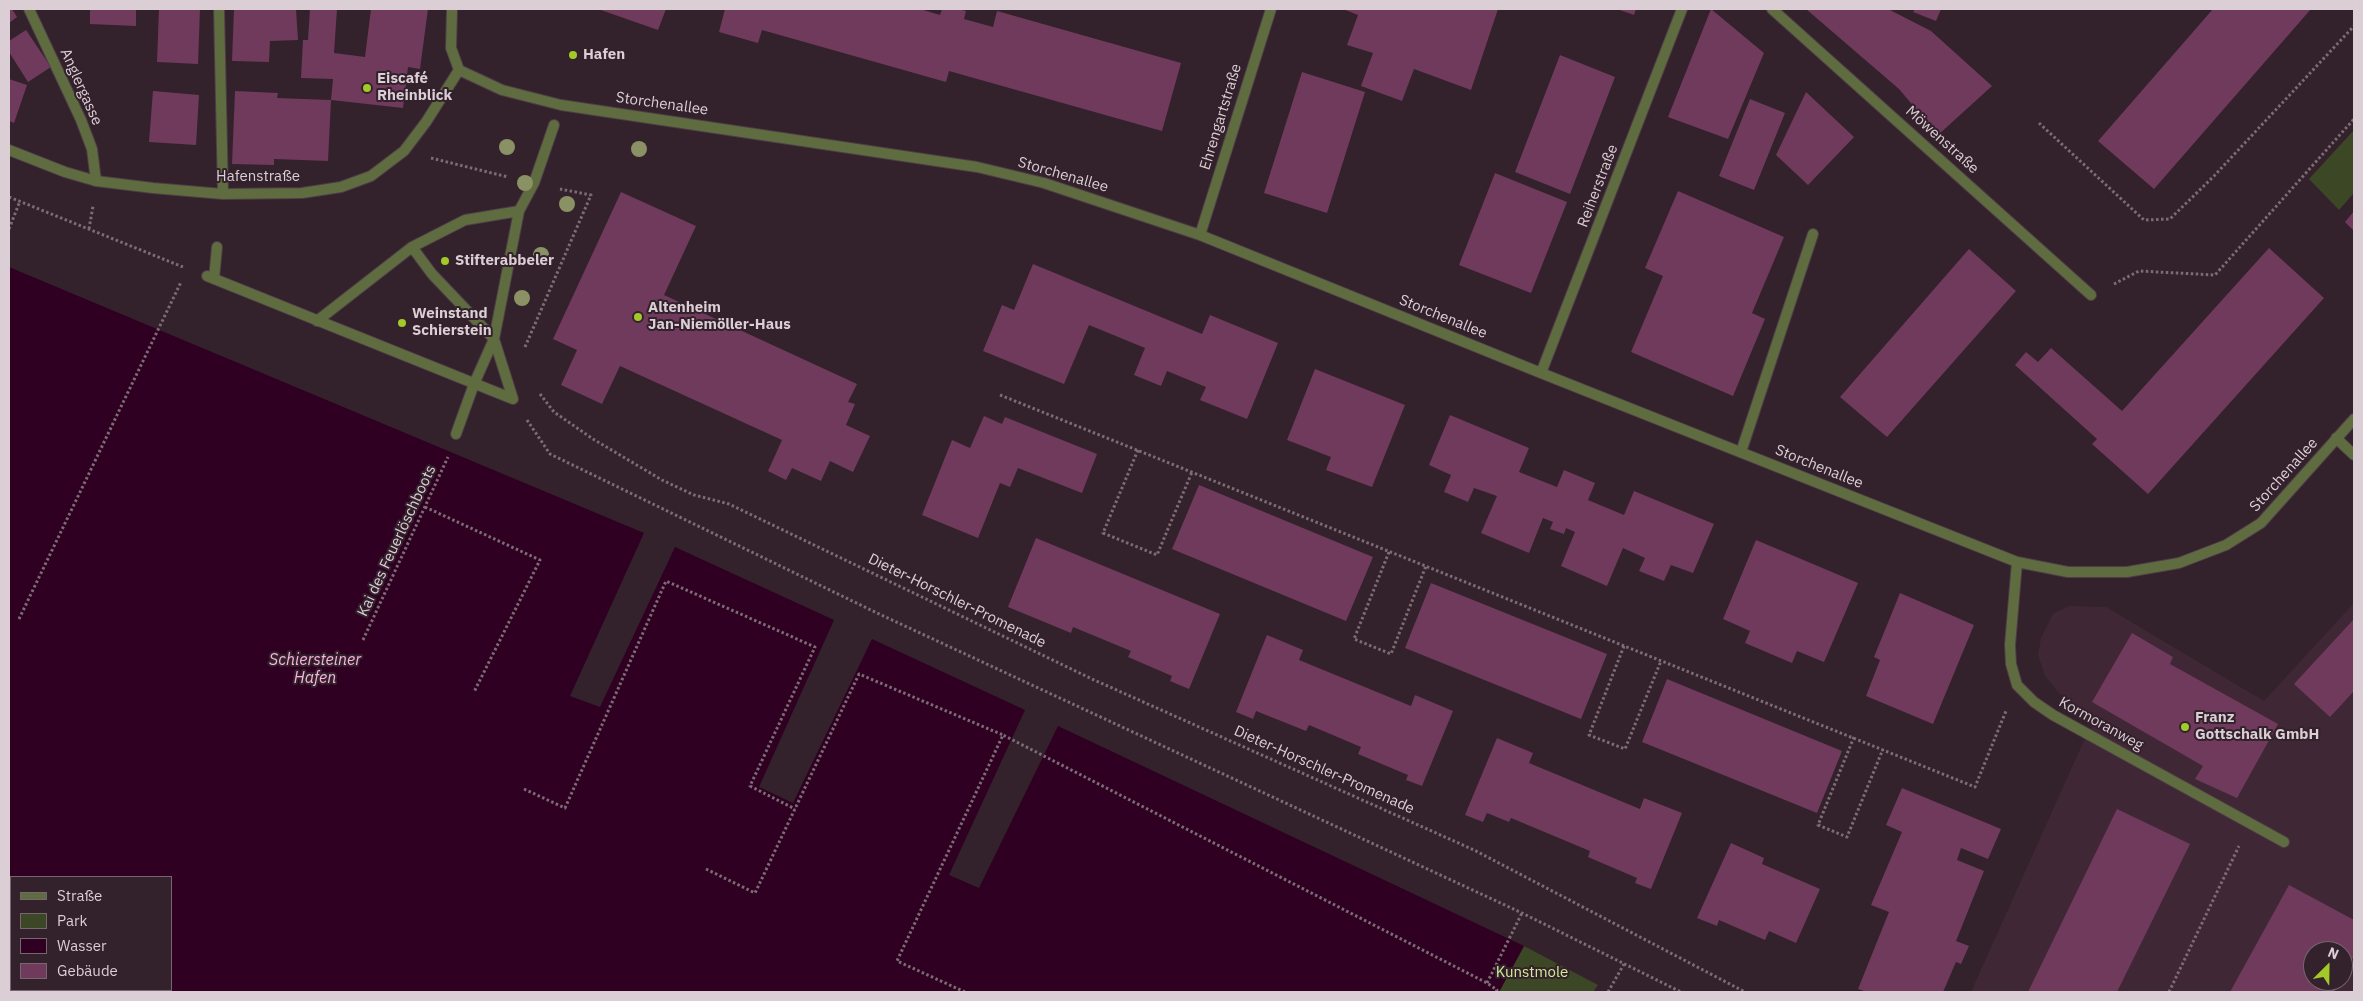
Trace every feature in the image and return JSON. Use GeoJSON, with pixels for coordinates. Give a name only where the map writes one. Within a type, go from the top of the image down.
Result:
{"type":"FeatureCollection","features":[{"type":"Feature","properties":{"kind":"street","name":"Anglergasse"},"geometry":{"type":"LineString","coordinates":[[29,9],[81,120],[92,149],[96,181]]}},
{"type":"Feature","properties":{"kind":"street"},"geometry":{"type":"LineString","coordinates":[[219,9],[223,194]]}},
{"type":"Feature","properties":{"kind":"street"},"geometry":{"type":"LineString","coordinates":[[452,9],[452,48],[459,70]]}},
{"type":"Feature","properties":{"kind":"street","name":"Ehrengartstraße"},"geometry":{"type":"LineString","coordinates":[[1200,235],[1271,9]]}},
{"type":"Feature","properties":{"kind":"street","name":"Reiherstraße"},"geometry":{"type":"LineString","coordinates":[[1541,374],[1682,9]]}},
{"type":"Feature","properties":{"kind":"street","name":"Möwenstraße"},"geometry":{"type":"LineString","coordinates":[[1772,9],[2091,295]]}},
{"type":"Feature","properties":{"kind":"street","name":"Hafenstraße"},"geometry":{"type":"LineString","coordinates":[[9,150],[65,172],[96,181],[223,194],[302,193],[341,187],[371,176],[404,151],[426,122],[459,70]]}},
{"type":"Feature","properties":{"kind":"street","name":"Storchenallee"},"geometry":{"type":"LineString","coordinates":[[459,70],[502,90],[561,104],[742,130],[986,169],[1044,182],[1200,235],[1541,374],[2017,562],[2068,572],[2127,572],[2179,562],[2226,545],[2261,523],[2354,419]]}},
{"type":"Feature","properties":{"kind":"street"},"geometry":{"type":"LineString","coordinates":[[456,434],[474,384],[494,339],[519,211],[534,183],[554,124]]}},
{"type":"Feature","properties":{"kind":"street"},"geometry":{"type":"LineString","coordinates":[[317,321],[412,247],[465,220],[519,211]]}},
{"type":"Feature","properties":{"kind":"street"},"geometry":{"type":"LineString","coordinates":[[1741,452],[1813,234]]}},
{"type":"Feature","properties":{"kind":"street"},"geometry":{"type":"LineString","coordinates":[[217,247],[210,278],[513,399]]}},
{"type":"Feature","properties":{"kind":"street"},"geometry":{"type":"LineString","coordinates":[[412,247],[432,274],[494,339],[513,399]]}},
{"type":"Feature","properties":{"kind":"street"},"geometry":{"type":"LineString","coordinates":[[2336,438],[2354,455]]}},
{"type":"Feature","properties":{"kind":"street"},"geometry":{"type":"LineString","coordinates":[[2017,562],[2010,645],[2011,664],[2017,685]]}},
{"type":"Feature","properties":{"kind":"street","name":"Kormoranweg"},"geometry":{"type":"LineString","coordinates":[[2017,685],[2034,702],[2053,715],[2284,842]]}},
{"type":"Feature","properties":{"kind":"path"},"geometry":{"type":"LineString","coordinates":[[2039,122],[2144,220],[2170,219],[2214,176],[2354,26]]}},
{"type":"Feature","properties":{"kind":"path"},"geometry":{"type":"LineString","coordinates":[[2091,295],[2140,271],[2215,274],[2354,119]]}},
{"type":"Feature","properties":{"kind":"path"},"geometry":{"type":"LineString","coordinates":[[404,151],[590,196],[522,352]]}},
{"type":"Feature","properties":{"kind":"path"},"geometry":{"type":"LineString","coordinates":[[9,197],[210,278]]}},
{"type":"Feature","properties":{"kind":"path"},"geometry":{"type":"LineString","coordinates":[[9,229],[20,201]]}},
{"type":"Feature","properties":{"kind":"path"},"geometry":{"type":"LineString","coordinates":[[19,619],[187,269]]}},
{"type":"Feature","properties":{"kind":"path","name":"Dieter-Horschler-Promenade"},"geometry":{"type":"LineString","coordinates":[[536,389],[554,412],[593,439],[662,480],[694,495],[729,504],[1092,679],[1474,850],[1745,992]]}},
{"type":"Feature","properties":{"kind":"path"},"geometry":{"type":"LineString","coordinates":[[1000,395],[1975,787],[2017,685]]}},
{"type":"Feature","properties":{"kind":"path"},"geometry":{"type":"LineString","coordinates":[[513,399],[550,454],[876,613],[1522,913],[1681,992]]}},
{"type":"Feature","properties":{"kind":"path"},"geometry":{"type":"LineString","coordinates":[[1138,450],[1103,533],[1157,555],[1192,472]]}},
{"type":"Feature","properties":{"kind":"path","name":"Kai des Feuerlöschboots"},"geometry":{"type":"LineString","coordinates":[[363,640],[450,452]]}},
{"type":"Feature","properties":{"kind":"path"},"geometry":{"type":"LineString","coordinates":[[425,507],[540,560],[474,692]]}},
{"type":"Feature","properties":{"kind":"path"},"geometry":{"type":"LineString","coordinates":[[1389,552],[1354,639],[1391,654],[1426,566]]}},
{"type":"Feature","properties":{"kind":"path"},"geometry":{"type":"LineString","coordinates":[[524,789],[565,808],[666,581],[815,647],[750,786],[795,809]]}},
{"type":"Feature","properties":{"kind":"path"},"geometry":{"type":"LineString","coordinates":[[1624,646],[1589,735],[1626,749],[1661,661]]}},
{"type":"Feature","properties":{"kind":"path"},"geometry":{"type":"LineString","coordinates":[[706,869],[755,893],[859,674],[1002,735],[1487,983],[1497,990],[1496,992]]}},
{"type":"Feature","properties":{"kind":"path"},"geometry":{"type":"LineString","coordinates":[[965,992],[898,961],[1002,735]]}},
{"type":"Feature","properties":{"kind":"path"},"geometry":{"type":"LineString","coordinates":[[1854,738],[1818,825],[1847,838],[1883,749]]}},
{"type":"Feature","properties":{"kind":"path"},"geometry":{"type":"LineString","coordinates":[[2169,992],[2228,869]]}},
{"type":"Feature","properties":{"kind":"path"},"geometry":{"type":"LineString","coordinates":[[1487,983],[1522,913]]}},
{"type":"Feature","properties":{"kind":"path"},"geometry":{"type":"LineString","coordinates":[[1608,992],[1624,964]]}},
{"type":"Feature","properties":{"kind":"shaded area"},"geometry":{"type":"Polygon","coordinates":[[[2354,603],[2354,992],[1971,992],[2082,745],[2096,720],[2059,693],[2045,676],[2038,655],[2041,638],[2053,614],[2069,606],[2106,607],[2264,701],[2354,603]]]}},
{"type":"Feature","properties":{"kind":"green space"},"geometry":{"type":"Polygon","coordinates":[[[2354,130],[2354,193],[2339,210],[2309,179],[2354,130]]]}},
{"type":"Feature","properties":{"kind":"green space","name":"Kunstmole"},"geometry":{"type":"Polygon","coordinates":[[[1524,946],[1598,985],[1593,992],[1499,992],[1524,946]]]}},
{"type":"Feature","properties":{"kind":"water","name":"Schiersteiner Hafen"},"geometry":{"type":"Polygon","coordinates":[[[9,267],[644,533],[570,696],[600,707],[675,547],[834,620],[759,787],[793,803],[872,639],[1025,710],[949,875],[979,888],[1058,726],[1524,946],[1499,992],[9,992],[9,267]]]}},
{"type":"Feature","properties":{"kind":"building"},"geometry":{"type":"Polygon","coordinates":[[[9,9],[12,9],[17,17],[9,23],[9,9]]]}},
{"type":"Feature","properties":{"kind":"building"},"geometry":{"type":"Polygon","coordinates":[[[90,9],[136,9],[136,26],[90,24],[90,9]]]}},
{"type":"Feature","properties":{"kind":"building"},"geometry":{"type":"Polygon","coordinates":[[[159,9],[200,9],[198,64],[157,62],[159,9]]]}},
{"type":"Feature","properties":{"kind":"building"},"geometry":{"type":"Polygon","coordinates":[[[234,9],[296,9],[298,40],[270,41],[269,62],[232,61],[234,9]]]}},
{"type":"Feature","properties":{"kind":"building"},"geometry":{"type":"Polygon","coordinates":[[[310,9],[337,9],[334,53],[365,57],[371,9],[428,9],[420,69],[408,67],[403,108],[331,100],[333,79],[301,78],[303,40],[308,40],[310,9]]]}},
{"type":"Feature","properties":{"kind":"building"},"geometry":{"type":"Polygon","coordinates":[[[598,9],[666,9],[658,30],[598,9]]]}},
{"type":"Feature","properties":{"kind":"building"},"geometry":{"type":"Polygon","coordinates":[[[725,9],[920,9],[940,15],[942,9],[958,9],[966,11],[964,19],[993,27],[997,11],[1181,63],[1162,131],[949,71],[946,82],[762,30],[758,43],[719,32],[725,9]]]}},
{"type":"Feature","properties":{"kind":"building"},"geometry":{"type":"Polygon","coordinates":[[[1343,9],[1498,9],[1471,90],[1414,69],[1402,101],[1361,86],[1373,53],[1347,45],[1358,15],[1343,9]]]}},
{"type":"Feature","properties":{"kind":"building"},"geometry":{"type":"Polygon","coordinates":[[[1617,9],[1636,9],[1634,15],[1617,9]]]}},
{"type":"Feature","properties":{"kind":"building"},"geometry":{"type":"Polygon","coordinates":[[[1711,9],[1764,53],[1728,139],[1668,117],[1711,9]]]}},
{"type":"Feature","properties":{"kind":"building"},"geometry":{"type":"Polygon","coordinates":[[[1806,9],[1888,9],[1931,31],[1992,86],[1938,135],[1899,89],[1806,9]]]}},
{"type":"Feature","properties":{"kind":"building"},"geometry":{"type":"Polygon","coordinates":[[[1915,9],[1941,9],[1936,21],[1913,12],[1915,9]]]}},
{"type":"Feature","properties":{"kind":"building"},"geometry":{"type":"Polygon","coordinates":[[[2213,9],[2311,9],[2154,189],[2098,141],[2213,9]]]}},
{"type":"Feature","properties":{"kind":"building"},"geometry":{"type":"Polygon","coordinates":[[[26,30],[51,67],[28,82],[9,52],[9,41],[26,30]]]}},
{"type":"Feature","properties":{"kind":"building"},"geometry":{"type":"Polygon","coordinates":[[[1560,55],[1615,77],[1570,194],[1515,172],[1560,55]]]}},
{"type":"Feature","properties":{"kind":"building"},"geometry":{"type":"Polygon","coordinates":[[[1302,72],[1365,92],[1327,213],[1264,193],[1302,72]]]}},
{"type":"Feature","properties":{"kind":"building"},"geometry":{"type":"Polygon","coordinates":[[[9,79],[27,85],[14,123],[9,121],[9,79]]]}},
{"type":"Feature","properties":{"kind":"building"},"geometry":{"type":"Polygon","coordinates":[[[153,91],[199,95],[196,145],[149,142],[153,91]]]}},
{"type":"Feature","properties":{"kind":"building"},"geometry":{"type":"Polygon","coordinates":[[[235,91],[278,93],[277,98],[331,100],[328,161],[274,159],[274,165],[232,164],[235,91]]]}},
{"type":"Feature","properties":{"kind":"building"},"geometry":{"type":"Polygon","coordinates":[[[1806,92],[1854,137],[1808,185],[1776,155],[1806,92]]]}},
{"type":"Feature","properties":{"kind":"building"},"geometry":{"type":"Polygon","coordinates":[[[1750,99],[1785,113],[1754,190],[1719,176],[1750,99]]]}},
{"type":"Feature","properties":{"kind":"building"},"geometry":{"type":"Polygon","coordinates":[[[1495,173],[1567,202],[1531,293],[1459,265],[1495,173]]]}},
{"type":"Feature","properties":{"kind":"building"},"geometry":{"type":"Polygon","coordinates":[[[1678,191],[1784,237],[1752,313],[1765,319],[1733,396],[1631,352],[1663,276],[1645,268],[1678,191]]]}},
{"type":"Feature","properties":{"kind":"building","name":"Altenheim Jan-Niemöller-Haus"},"geometry":{"type":"Polygon","coordinates":[[[621,192],[696,226],[664,295],[857,384],[848,402],[855,404],[846,425],[870,436],[853,472],[830,461],[821,481],[792,468],[786,480],[768,471],[782,440],[620,366],[602,404],[561,385],[577,350],[553,339],[621,192]]]}},
{"type":"Feature","properties":{"kind":"building"},"geometry":{"type":"Polygon","coordinates":[[[2354,211],[2354,231],[2345,222],[2354,211]]]}},
{"type":"Feature","properties":{"kind":"building"},"geometry":{"type":"Polygon","coordinates":[[[2269,248],[2324,298],[2148,494],[2092,444],[2097,439],[2015,365],[2026,352],[2038,362],[2051,348],[2122,411],[2269,248]]]}},
{"type":"Feature","properties":{"kind":"building"},"geometry":{"type":"Polygon","coordinates":[[[1969,249],[2016,291],[1887,437],[1840,397],[1969,249]]]}},
{"type":"Feature","properties":{"kind":"building"},"geometry":{"type":"Polygon","coordinates":[[[1033,264],[1202,334],[1210,315],[1278,343],[1247,419],[1200,400],[1206,387],[1167,371],[1161,386],[1134,375],[1145,348],[1089,325],[1064,384],[983,351],[1002,305],[1014,310],[1033,264]]]}},
{"type":"Feature","properties":{"kind":"building"},"geometry":{"type":"Polygon","coordinates":[[[1315,369],[1405,405],[1372,487],[1326,470],[1331,457],[1287,440],[1315,369]]]}},
{"type":"Feature","properties":{"kind":"building"},"geometry":{"type":"Polygon","coordinates":[[[1450,415],[1529,448],[1519,472],[1557,487],[1564,470],[1595,483],[1588,500],[1624,515],[1634,491],[1714,524],[1693,573],[1671,565],[1664,581],[1639,571],[1645,558],[1623,548],[1607,586],[1561,566],[1575,532],[1566,528],[1564,534],[1550,529],[1553,522],[1543,518],[1529,553],[1481,533],[1497,496],[1474,488],[1468,502],[1444,492],[1451,475],[1429,465],[1450,415]]]}},
{"type":"Feature","properties":{"kind":"building"},"geometry":{"type":"Polygon","coordinates":[[[984,416],[1002,424],[1005,417],[1097,454],[1082,493],[1018,468],[1010,487],[1000,483],[978,538],[922,515],[952,440],[970,448],[984,416]]]}},
{"type":"Feature","properties":{"kind":"building"},"geometry":{"type":"Polygon","coordinates":[[[1199,485],[1373,557],[1346,621],[1172,549],[1199,485]]]}},
{"type":"Feature","properties":{"kind":"building"},"geometry":{"type":"Polygon","coordinates":[[[1036,538],[1220,614],[1189,689],[1170,681],[1172,676],[1128,657],[1131,651],[1073,627],[1071,633],[1008,607],[1036,538]]]}},
{"type":"Feature","properties":{"kind":"building"},"geometry":{"type":"Polygon","coordinates":[[[1756,540],[1858,583],[1824,662],[1797,651],[1792,663],[1745,643],[1750,631],[1723,619],[1756,540]]]}},
{"type":"Feature","properties":{"kind":"building"},"geometry":{"type":"Polygon","coordinates":[[[1431,583],[1607,654],[1581,719],[1405,648],[1431,583]]]}},
{"type":"Feature","properties":{"kind":"building"},"geometry":{"type":"Polygon","coordinates":[[[1900,593],[1974,625],[1933,724],[1866,696],[1880,660],[1874,657],[1900,593]]]}},
{"type":"Feature","properties":{"kind":"building"},"geometry":{"type":"Polygon","coordinates":[[[2354,619],[2354,691],[2330,717],[2294,684],[2354,619]]]}},
{"type":"Feature","properties":{"kind":"building"},"geometry":{"type":"Polygon","coordinates":[[[2132,633],[2173,657],[2170,664],[2278,724],[2237,798],[2195,779],[2203,766],[2092,702],[2132,633]]]}},
{"type":"Feature","properties":{"kind":"building"},"geometry":{"type":"Polygon","coordinates":[[[1267,635],[1303,650],[1299,660],[1411,706],[1415,695],[1453,711],[1422,786],[1406,780],[1408,775],[1358,754],[1361,747],[1309,725],[1306,731],[1256,711],[1253,719],[1236,712],[1267,635]]]}},
{"type":"Feature","properties":{"kind":"building"},"geometry":{"type":"Polygon","coordinates":[[[1667,679],[1842,751],[1817,813],[1642,742],[1667,679]]]}},
{"type":"Feature","properties":{"kind":"building"},"geometry":{"type":"Polygon","coordinates":[[[1497,738],[1533,753],[1529,763],[1640,809],[1644,798],[1682,813],[1651,889],[1635,883],[1637,878],[1588,857],[1590,851],[1511,818],[1509,822],[1487,813],[1483,822],[1465,815],[1497,738]]]}},
{"type":"Feature","properties":{"kind":"building"},"geometry":{"type":"Polygon","coordinates":[[[1902,788],[2001,829],[1988,859],[1961,848],[1957,860],[1984,871],[1956,941],[1969,946],[1961,964],[1956,962],[1943,992],[1867,992],[1858,989],[1889,912],[1871,905],[1902,832],[1886,825],[1902,788]]]}},
{"type":"Feature","properties":{"kind":"building"},"geometry":{"type":"Polygon","coordinates":[[[2117,809],[2190,844],[2117,992],[2028,992],[2117,809]]]}},
{"type":"Feature","properties":{"kind":"building"},"geometry":{"type":"Polygon","coordinates":[[[1731,843],[1764,858],[1762,864],[1820,889],[1796,943],[1769,931],[1765,940],[1719,920],[1717,926],[1697,918],[1731,843]]]}},
{"type":"Feature","properties":{"kind":"building"},"geometry":{"type":"Polygon","coordinates":[[[2289,885],[2354,920],[2353,958],[2353,941],[2303,941],[2303,991],[2334,992],[2230,992],[2289,885]]]}},
{"type":"Feature","properties":{"kind":"place","name":"Hafen"},"geometry":{"type":"Point","coordinates":[573,55]}},
{"type":"Feature","properties":{"kind":"place","name":"Eiscafé Rheinblick"},"geometry":{"type":"Point","coordinates":[367,88]}},
{"type":"Feature","properties":{"kind":"place","name":"Stifterabbeler"},"geometry":{"type":"Point","coordinates":[445,261]}},
{"type":"Feature","properties":{"kind":"place","name":"Altenheim Jan-Niemöller-Haus"},"geometry":{"type":"Point","coordinates":[638,317]}},
{"type":"Feature","properties":{"kind":"place","name":"Weinstand Schierstein"},"geometry":{"type":"Point","coordinates":[402,323]}},
{"type":"Feature","properties":{"kind":"place","name":"Franz Gottschalk GmbH"},"geometry":{"type":"Point","coordinates":[2185,727]}}]}
